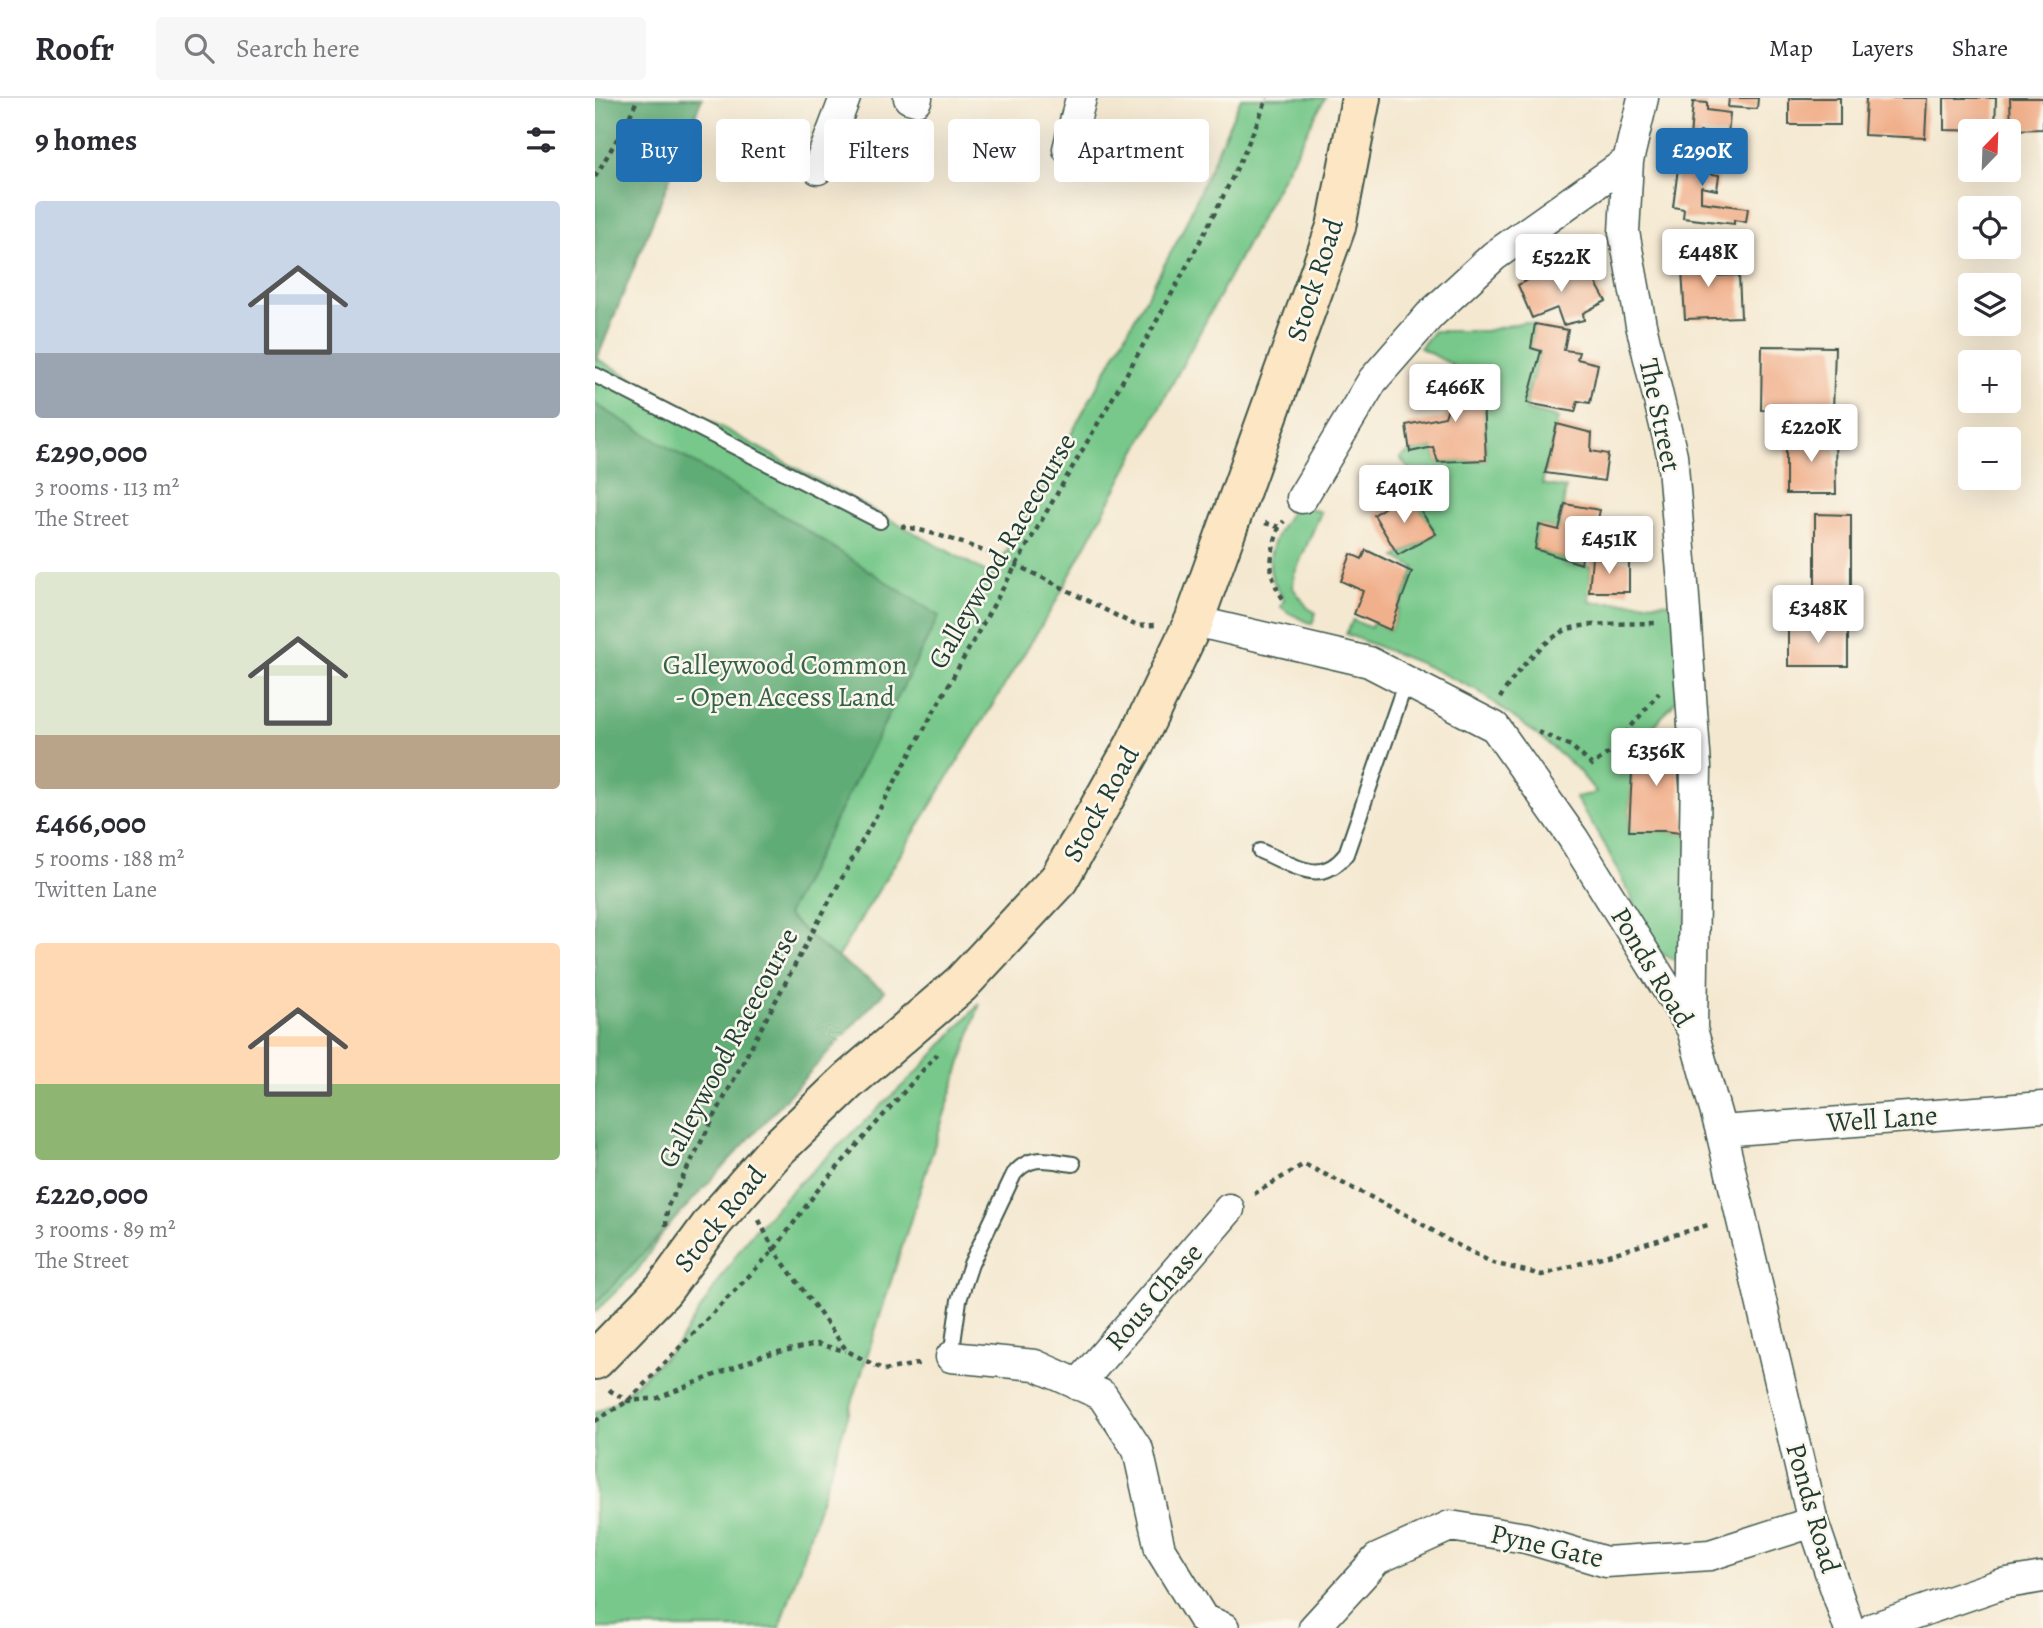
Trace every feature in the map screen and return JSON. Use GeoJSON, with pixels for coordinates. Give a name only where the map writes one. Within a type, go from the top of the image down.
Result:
{"type":"FeatureCollection","features":[{"type":"Feature","properties":{"kind":"main road","name":"Stock Road"},"geometry":{"type":"LineString","coordinates":[[599,1373],[713,1222],[777,1149],[848,1081],[961,984],[1059,879],[1134,747],[1194,621],[1336,227],[1361,98]]}},
{"type":"Feature","properties":{"kind":"street"},"geometry":{"type":"LineString","coordinates":[[818,169],[845,98]]}},
{"type":"Feature","properties":{"kind":"street"},"geometry":{"type":"LineString","coordinates":[[909,98],[916,98]]}},
{"type":"Feature","properties":{"kind":"street"},"geometry":{"type":"LineString","coordinates":[[1076,119],[1081,98]]}},
{"type":"Feature","properties":{"kind":"street","name":"The Street"},"geometry":{"type":"LineString","coordinates":[[1643,98],[1628,160],[1624,232],[1641,325],[1672,455],[1696,767],[1692,1030]]}},
{"type":"Feature","properties":{"kind":"street"},"geometry":{"type":"LineString","coordinates":[[1302,498],[1373,380],[1430,315],[1494,256],[1628,160]]}},
{"type":"Feature","properties":{"kind":"street","name":"Ponds Road"},"geometry":{"type":"LineString","coordinates":[[1194,621],[1369,662],[1495,727],[1573,838],[1692,1030],[1721,1130],[1813,1522],[1849,1628]]}},
{"type":"Feature","properties":{"kind":"street","name":"Well Lane"},"geometry":{"type":"LineString","coordinates":[[1721,1130],[2043,1107]]}},
{"type":"Feature","properties":{"kind":"street","name":"Rous Chase"},"geometry":{"type":"LineString","coordinates":[[1078,1385],[1229,1209]]}},
{"type":"Feature","properties":{"kind":"street"},"geometry":{"type":"LineString","coordinates":[[951,1357],[1035,1366],[1101,1395],[1138,1450],[1160,1549],[1203,1619],[1224,1628]]}},
{"type":"Feature","properties":{"kind":"street","name":"Pyne Gate"},"geometry":{"type":"LineString","coordinates":[[1314,1628],[1377,1559],[1450,1526],[1526,1538],[1606,1562],[1710,1555],[1813,1522]]}},
{"type":"Feature","properties":{"kind":"street"},"geometry":{"type":"LineString","coordinates":[[1874,1628],[2001,1584],[2043,1577]]}},
{"type":"Feature","properties":{"kind":"lane"},"geometry":{"type":"LineString","coordinates":[[595,375],[880,521]]}},
{"type":"Feature","properties":{"kind":"lane"},"geometry":{"type":"LineString","coordinates":[[1260,851],[1315,873],[1327,871],[1338,864],[1346,854],[1406,681]]}},
{"type":"Feature","properties":{"kind":"lane"},"geometry":{"type":"LineString","coordinates":[[951,1357],[959,1300],[971,1264],[1014,1174],[1023,1164],[1036,1159],[1073,1164]]}},
{"type":"Feature","properties":{"kind":"path"},"geometry":{"type":"LineString","coordinates":[[595,177],[638,98]]}},
{"type":"Feature","properties":{"kind":"path","name":"Galleywood Racecourse"},"geometry":{"type":"LineString","coordinates":[[666,1236],[667,1208],[757,1033],[1015,566],[1199,244],[1254,131],[1267,98]]}},
{"type":"Feature","properties":{"kind":"path"},"geometry":{"type":"LineString","coordinates":[[880,521],[935,532],[1015,566],[1137,626],[1194,621]]}},
{"type":"Feature","properties":{"kind":"path"},"geometry":{"type":"LineString","coordinates":[[1279,527],[1273,546],[1272,578],[1284,600]]}},
{"type":"Feature","properties":{"kind":"path"},"geometry":{"type":"LineString","coordinates":[[1505,708],[1499,699],[1509,682],[1536,652],[1565,629],[1686,621]]}},
{"type":"Feature","properties":{"kind":"path"},"geometry":{"type":"LineString","coordinates":[[1509,747],[1526,727],[1571,746],[1592,765],[1609,752],[1643,715],[1660,691]]}},
{"type":"Feature","properties":{"kind":"path"},"geometry":{"type":"LineString","coordinates":[[595,1421],[628,1401],[775,1250],[817,1191],[939,1052]]}},
{"type":"Feature","properties":{"kind":"path"},"geometry":{"type":"LineString","coordinates":[[1229,1209],[1304,1164],[1395,1209],[1493,1263],[1542,1276],[1741,1214]]}},
{"type":"Feature","properties":{"kind":"path"},"geometry":{"type":"LineString","coordinates":[[746,1184],[761,1224],[775,1250],[846,1351]]}},
{"type":"Feature","properties":{"kind":"path"},"geometry":{"type":"LineString","coordinates":[[599,1373],[628,1401],[658,1398],[764,1355],[817,1344],[846,1351],[884,1370],[951,1357]]}},
{"type":"Feature","properties":{"kind":"green space","name":"Galleywood Common - Open Access Land"},"geometry":{"type":"Polygon","coordinates":[[[595,98],[702,98],[694,119],[616,119],[616,182],[668,182],[597,359],[993,576],[1180,236],[1204,182],[1209,182],[1209,170],[1241,98],[1325,98],[1054,605],[728,1135],[637,1271],[595,1312],[595,98]]]}},
{"type":"Feature","properties":{"kind":"green space"},"geometry":{"type":"Polygon","coordinates":[[[595,98],[702,98],[694,119],[616,119],[616,182],[668,182],[597,359],[595,98]]]}},
{"type":"Feature","properties":{"kind":"green space"},"geometry":{"type":"Polygon","coordinates":[[[1524,322],[1535,324],[1531,348],[1541,351],[1527,397],[1527,410],[1558,418],[1542,484],[1566,488],[1559,530],[1539,525],[1535,549],[1591,567],[1589,602],[1684,603],[1677,699],[1633,751],[1629,830],[1689,834],[1684,953],[1674,960],[1658,951],[1605,845],[1575,797],[1597,793],[1578,770],[1545,741],[1477,690],[1422,664],[1346,634],[1353,620],[1371,628],[1373,622],[1390,630],[1415,568],[1396,557],[1436,534],[1413,499],[1426,489],[1400,458],[1410,452],[1433,447],[1438,462],[1486,460],[1482,380],[1420,348],[1434,331],[1485,331],[1524,322]]]}},
{"type":"Feature","properties":{"kind":"green space","name":"Galleywood Common - Open Access Land"},"geometry":{"type":"Polygon","coordinates":[[[595,404],[797,524],[939,616],[787,915],[822,947],[885,991],[595,1304],[595,404]]]}},
{"type":"Feature","properties":{"kind":"green space"},"geometry":{"type":"Polygon","coordinates":[[[1296,504],[1321,512],[1294,575],[1293,588],[1308,608],[1316,613],[1312,624],[1281,607],[1284,600],[1270,570],[1275,540],[1296,504]]]}},
{"type":"Feature","properties":{"kind":"green space"},"geometry":{"type":"Polygon","coordinates":[[[980,1003],[780,1628],[595,1628],[595,1413],[617,1401],[677,1345],[746,1240],[792,1190],[921,1068],[980,1003]]]}},
{"type":"Feature","properties":{"kind":"building"},"geometry":{"type":"Polygon","coordinates":[[[1729,98],[1758,98],[1757,109],[1728,107],[1729,98]]]}},
{"type":"Feature","properties":{"kind":"building"},"geometry":{"type":"Polygon","coordinates":[[[1789,98],[1840,98],[1840,125],[1789,125],[1789,98]]]}},
{"type":"Feature","properties":{"kind":"building"},"geometry":{"type":"Polygon","coordinates":[[[1866,98],[1927,98],[1925,138],[1864,135],[1866,98]]]}},
{"type":"Feature","properties":{"kind":"building"},"geometry":{"type":"Polygon","coordinates":[[[1944,98],[1996,98],[1995,119],[1958,119],[1958,130],[1944,130],[1944,98]]]}},
{"type":"Feature","properties":{"kind":"building"},"geometry":{"type":"Polygon","coordinates":[[[2010,98],[2043,98],[2043,129],[2021,130],[2021,119],[2011,119],[2010,98]]]}},
{"type":"Feature","properties":{"kind":"building"},"geometry":{"type":"Polygon","coordinates":[[[1693,102],[1707,103],[1707,110],[1730,113],[1728,135],[1700,132],[1699,139],[1690,138],[1693,102]]]}},
{"type":"Feature","properties":{"kind":"building"},"geometry":{"type":"Polygon","coordinates":[[[1681,145],[1720,150],[1718,165],[1706,164],[1705,173],[1719,175],[1717,190],[1701,187],[1701,202],[1748,208],[1746,222],[1734,220],[1734,224],[1683,218],[1684,209],[1673,207],[1681,145]]]}},
{"type":"Feature","properties":{"kind":"building"},"geometry":{"type":"Polygon","coordinates":[[[1713,252],[1715,276],[1739,275],[1741,317],[1685,319],[1681,253],[1713,252]]]}},
{"type":"Feature","properties":{"kind":"building"},"geometry":{"type":"Polygon","coordinates":[[[1567,259],[1579,281],[1592,276],[1606,301],[1583,313],[1584,320],[1563,325],[1557,308],[1532,318],[1518,285],[1567,259]]]}},
{"type":"Feature","properties":{"kind":"building"},"geometry":{"type":"Polygon","coordinates":[[[1535,324],[1568,330],[1564,350],[1579,352],[1577,359],[1598,364],[1590,403],[1578,401],[1575,412],[1527,403],[1541,351],[1531,348],[1535,324]]]}},
{"type":"Feature","properties":{"kind":"building"},"geometry":{"type":"Polygon","coordinates":[[[1762,346],[1835,347],[1833,412],[1761,410],[1762,346]]]}},
{"type":"Feature","properties":{"kind":"building"},"geometry":{"type":"Polygon","coordinates":[[[1454,365],[1482,380],[1486,460],[1438,462],[1433,447],[1410,452],[1406,425],[1445,417],[1450,402],[1454,365]]]}},
{"type":"Feature","properties":{"kind":"building"},"geometry":{"type":"Polygon","coordinates":[[[1557,424],[1592,433],[1591,451],[1608,454],[1604,481],[1545,473],[1557,424]]]}},
{"type":"Feature","properties":{"kind":"building"},"geometry":{"type":"Polygon","coordinates":[[[1786,434],[1835,434],[1836,494],[1786,494],[1786,434]]]}},
{"type":"Feature","properties":{"kind":"building"},"geometry":{"type":"Polygon","coordinates":[[[1400,496],[1406,505],[1413,499],[1436,534],[1398,555],[1374,515],[1400,496]]]}},
{"type":"Feature","properties":{"kind":"building"},"geometry":{"type":"Polygon","coordinates":[[[1565,504],[1600,510],[1597,523],[1620,527],[1614,556],[1583,551],[1581,564],[1535,549],[1539,525],[1559,530],[1565,504]]]}},
{"type":"Feature","properties":{"kind":"building"},"geometry":{"type":"Polygon","coordinates":[[[1815,514],[1851,515],[1851,587],[1815,587],[1815,514]]]}},
{"type":"Feature","properties":{"kind":"building"},"geometry":{"type":"Polygon","coordinates":[[[1366,550],[1412,572],[1390,630],[1354,614],[1363,591],[1341,581],[1351,554],[1362,559],[1366,550]]]}},
{"type":"Feature","properties":{"kind":"building"},"geometry":{"type":"Polygon","coordinates":[[[1592,557],[1629,562],[1629,592],[1589,592],[1592,557]]]}},
{"type":"Feature","properties":{"kind":"building"},"geometry":{"type":"Polygon","coordinates":[[[1848,624],[1848,666],[1788,666],[1788,625],[1848,624]]]}},
{"type":"Feature","properties":{"kind":"building"},"geometry":{"type":"Polygon","coordinates":[[[1649,732],[1668,737],[1678,763],[1681,802],[1689,834],[1629,831],[1633,751],[1649,732]]]}}]}
